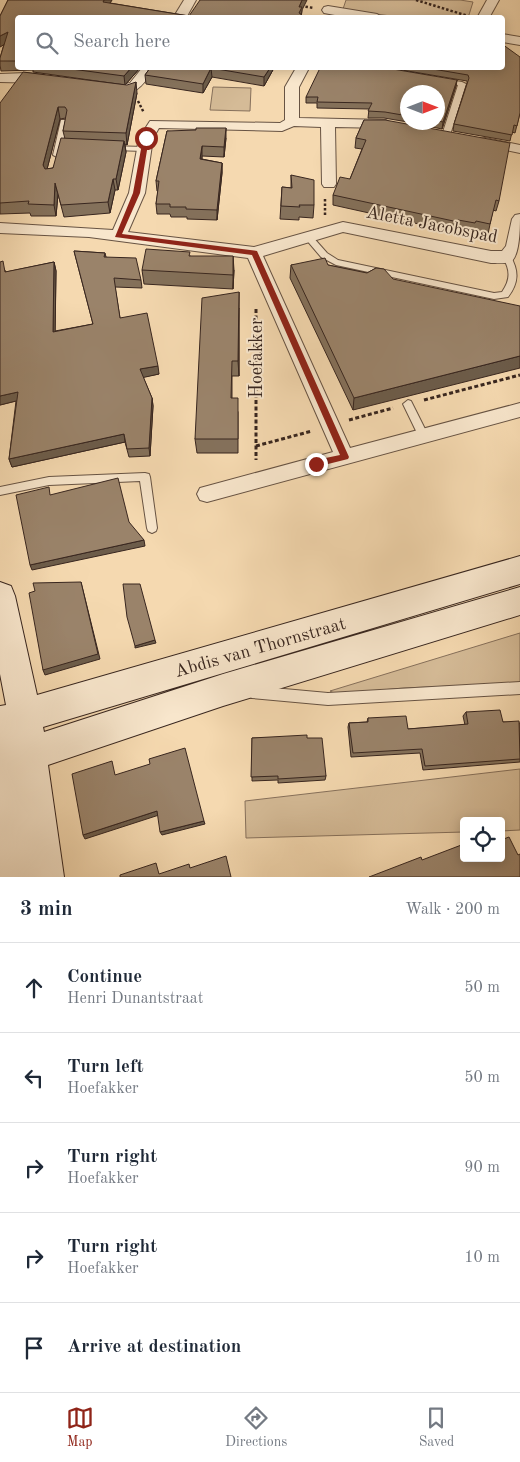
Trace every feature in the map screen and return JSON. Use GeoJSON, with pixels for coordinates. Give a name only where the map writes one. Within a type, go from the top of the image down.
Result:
{"type":"FeatureCollection","features":[{"type":"Feature","properties":{"kind":"main road","name":"Abdis van Thornstraat"},"geometry":{"type":"LineString","coordinates":[[12,720],[520,570]]}},
{"type":"Feature","properties":{"kind":"main road"},"geometry":{"type":"LineString","coordinates":[[0,596],[12,720],[8,757],[20,877]]}},
{"type":"Feature","properties":{"kind":"main road","name":"Abdis van Thornstraat"},"geometry":{"type":"LineString","coordinates":[[8,757],[520,601]]}},
{"type":"Feature","properties":{"kind":"main road"},"geometry":{"type":"LineString","coordinates":[[8,757],[45,877]]}},
{"type":"Feature","properties":{"kind":"street"},"geometry":{"type":"LineString","coordinates":[[181,15],[190,0]]}},
{"type":"Feature","properties":{"kind":"street"},"geometry":{"type":"LineString","coordinates":[[484,15],[492,0]]}},
{"type":"Feature","properties":{"kind":"street"},"geometry":{"type":"LineString","coordinates":[[328,9],[361,15]]}},
{"type":"Feature","properties":{"kind":"street"},"geometry":{"type":"LineString","coordinates":[[505,38],[520,41]]}},
{"type":"Feature","properties":{"kind":"street"},"geometry":{"type":"LineString","coordinates":[[102,89],[129,91],[135,87],[147,70]]}},
{"type":"Feature","properties":{"kind":"street"},"geometry":{"type":"LineString","coordinates":[[292,122],[292,87],[301,70]]}},
{"type":"Feature","properties":{"kind":"street"},"geometry":{"type":"LineString","coordinates":[[0,78],[26,77],[55,81]]}},
{"type":"Feature","properties":{"kind":"street"},"geometry":{"type":"LineString","coordinates":[[118,236],[137,193],[146,138],[155,124],[282,127],[292,122],[384,124],[400,127]]}},
{"type":"Feature","properties":{"kind":"street"},"geometry":{"type":"LineString","coordinates":[[328,123],[329,184]]}},
{"type":"Feature","properties":{"kind":"street"},"geometry":{"type":"LineString","coordinates":[[428,132],[520,149]]}},
{"type":"Feature","properties":{"kind":"street"},"geometry":{"type":"LineString","coordinates":[[507,257],[514,247],[520,219]]}},
{"type":"Feature","properties":{"kind":"street","name":"Aletta Jacobspad"},"geometry":{"type":"LineString","coordinates":[[254,253],[343,227],[491,258],[507,257]]}},
{"type":"Feature","properties":{"kind":"street"},"geometry":{"type":"LineString","coordinates":[[0,228],[52,229],[254,253]]}},
{"type":"Feature","properties":{"kind":"street","name":"Hoefakker"},"geometry":{"type":"LineString","coordinates":[[254,253],[345,457]]}},
{"type":"Feature","properties":{"kind":"street"},"geometry":{"type":"LineString","coordinates":[[207,494],[520,410]]}},
{"type":"Feature","properties":{"kind":"lane"},"geometry":{"type":"LineString","coordinates":[[435,79],[462,84],[446,135]]}},
{"type":"Feature","properties":{"kind":"lane"},"geometry":{"type":"LineString","coordinates":[[55,162],[64,122]]}},
{"type":"Feature","properties":{"kind":"lane"},"geometry":{"type":"LineString","coordinates":[[59,146],[69,146]]}},
{"type":"Feature","properties":{"kind":"lane"},"geometry":{"type":"LineString","coordinates":[[107,148],[144,149]]}},
{"type":"Feature","properties":{"kind":"lane","name":"Aletta Jacobspad"},"geometry":{"type":"LineString","coordinates":[[308,237],[324,256],[336,262],[494,296],[505,295],[514,282],[515,270],[507,257]]}},
{"type":"Feature","properties":{"kind":"lane"},"geometry":{"type":"LineString","coordinates":[[408,404],[423,435]]}},
{"type":"Feature","properties":{"kind":"lane"},"geometry":{"type":"LineString","coordinates":[[0,491],[48,481],[145,477],[152,528]]}},
{"type":"Feature","properties":{"kind":"lane","name":"Abdis van Thornstraat"},"geometry":{"type":"LineString","coordinates":[[223,690],[328,698],[520,688]]}},
{"type":"Feature","properties":{"kind":"path"},"geometry":{"type":"LineString","coordinates":[[416,0],[460,15]]}},
{"type":"Feature","properties":{"kind":"path"},"geometry":{"type":"LineString","coordinates":[[292,4],[328,9]]}},
{"type":"Feature","properties":{"kind":"path"},"geometry":{"type":"LineString","coordinates":[[129,91],[137,99],[148,119],[155,124]]}},
{"type":"Feature","properties":{"kind":"path"},"geometry":{"type":"LineString","coordinates":[[326,231],[324,200],[329,184]]}},
{"type":"Feature","properties":{"kind":"path","name":"Hoefakker"},"geometry":{"type":"LineString","coordinates":[[256,480],[256,281],[263,274]]}},
{"type":"Feature","properties":{"kind":"path"},"geometry":{"type":"LineString","coordinates":[[256,446],[520,375]]}},
{"type":"Feature","properties":{"kind":"shaded area"},"geometry":{"type":"Polygon","coordinates":[[[346,0],[460,0],[473,2],[469,15],[384,15],[343,9],[346,0]]]}},
{"type":"Feature","properties":{"kind":"shaded area"},"geometry":{"type":"Polygon","coordinates":[[[213,87],[251,88],[250,111],[210,110],[213,87]]]}},
{"type":"Feature","properties":{"kind":"shaded area"},"geometry":{"type":"Polygon","coordinates":[[[520,633],[520,683],[404,688],[336,694],[330,691],[520,633]]]}},
{"type":"Feature","properties":{"kind":"shaded area"},"geometry":{"type":"Polygon","coordinates":[[[520,769],[520,830],[505,831],[505,817],[460,817],[460,832],[246,838],[245,801],[520,769]]]}},
{"type":"Feature","properties":{"kind":"building"},"geometry":{"type":"Polygon","coordinates":[[[8,0],[104,0],[103,2],[183,15],[15,15],[15,61],[0,61],[8,32],[0,36],[0,16],[8,0]]]}},
{"type":"Feature","properties":{"kind":"building"},"geometry":{"type":"Polygon","coordinates":[[[200,0],[302,0],[299,7],[302,7],[299,13],[301,14],[190,15],[200,0]]]}},
{"type":"Feature","properties":{"kind":"building"},"geometry":{"type":"Polygon","coordinates":[[[505,46],[520,57],[520,113],[517,126],[514,125],[512,135],[454,124],[469,78],[468,75],[439,70],[505,70],[505,46]]]}},
{"type":"Feature","properties":{"kind":"building"},"geometry":{"type":"Polygon","coordinates":[[[79,70],[129,70],[124,76],[79,70]]]}},
{"type":"Feature","properties":{"kind":"building"},"geometry":{"type":"Polygon","coordinates":[[[149,70],[210,70],[203,84],[145,75],[149,70]]]}},
{"type":"Feature","properties":{"kind":"building"},"geometry":{"type":"Polygon","coordinates":[[[223,70],[269,70],[264,77],[223,70]]]}},
{"type":"Feature","properties":{"kind":"building"},"geometry":{"type":"Polygon","coordinates":[[[319,70],[399,70],[457,80],[445,116],[445,85],[400,85],[400,115],[368,111],[372,103],[317,102],[318,97],[306,97],[319,70]]]}},
{"type":"Feature","properties":{"kind":"building"},"geometry":{"type":"Polygon","coordinates":[[[23,72],[127,85],[136,82],[126,133],[63,131],[67,110],[65,107],[58,107],[43,165],[45,169],[53,168],[61,138],[124,141],[116,179],[113,179],[108,202],[61,205],[55,183],[54,205],[28,204],[29,201],[0,203],[0,103],[23,72]]]}},
{"type":"Feature","properties":{"kind":"building"},"geometry":{"type":"Polygon","coordinates":[[[364,120],[385,120],[400,123],[400,130],[439,130],[510,143],[499,201],[496,200],[490,224],[476,221],[475,223],[458,220],[458,222],[333,195],[340,177],[350,179],[366,140],[356,138],[364,120]]]}},
{"type":"Feature","properties":{"kind":"building"},"geometry":{"type":"Polygon","coordinates":[[[196,128],[226,128],[224,147],[202,146],[200,159],[222,163],[217,210],[186,209],[186,207],[170,207],[170,204],[156,204],[159,181],[156,181],[167,131],[196,130],[196,128]]]}},
{"type":"Feature","properties":{"kind":"building"},"geometry":{"type":"Polygon","coordinates":[[[291,175],[314,180],[314,205],[299,205],[300,207],[281,206],[282,187],[292,188],[291,175]]]}},
{"type":"Feature","properties":{"kind":"building"},"geometry":{"type":"Polygon","coordinates":[[[146,249],[190,252],[189,256],[233,256],[233,275],[142,270],[146,249]]]}},
{"type":"Feature","properties":{"kind":"building"},"geometry":{"type":"Polygon","coordinates":[[[74,251],[105,253],[104,257],[136,258],[141,280],[114,278],[120,318],[147,313],[158,366],[140,369],[152,398],[149,448],[127,449],[124,434],[9,459],[18,392],[0,396],[0,262],[3,261],[5,272],[54,262],[53,332],[93,324],[74,251]]]}},
{"type":"Feature","properties":{"kind":"building"},"geometry":{"type":"Polygon","coordinates":[[[325,258],[328,265],[367,273],[376,268],[384,269],[393,279],[520,306],[520,356],[354,398],[291,265],[325,258]]]}},
{"type":"Feature","properties":{"kind":"building"},"geometry":{"type":"Polygon","coordinates":[[[239,292],[238,361],[232,361],[231,398],[238,398],[238,439],[195,439],[202,298],[239,292]]]}},
{"type":"Feature","properties":{"kind":"building"},"geometry":{"type":"Polygon","coordinates":[[[118,478],[129,522],[144,540],[30,565],[16,495],[49,487],[50,495],[118,478]]]}},
{"type":"Feature","properties":{"kind":"building"},"geometry":{"type":"Polygon","coordinates":[[[81,582],[98,654],[43,670],[29,593],[35,591],[33,583],[81,582]]]}},
{"type":"Feature","properties":{"kind":"building"},"geometry":{"type":"Polygon","coordinates":[[[123,584],[140,584],[155,640],[135,646],[127,617],[123,584]]]}},
{"type":"Feature","properties":{"kind":"building"},"geometry":{"type":"Polygon","coordinates":[[[500,710],[503,722],[519,721],[520,759],[425,766],[422,749],[353,753],[349,723],[368,722],[368,718],[406,716],[408,729],[468,724],[466,712],[500,710]]]}},
{"type":"Feature","properties":{"kind":"building"},"geometry":{"type":"Polygon","coordinates":[[[307,735],[307,738],[322,738],[326,776],[278,779],[278,776],[251,777],[252,738],[307,735]]]}},
{"type":"Feature","properties":{"kind":"building"},"geometry":{"type":"Polygon","coordinates":[[[185,748],[204,821],[160,832],[157,811],[83,835],[72,774],[112,761],[115,775],[150,764],[149,759],[185,748]]]}},
{"type":"Feature","properties":{"kind":"building"},"geometry":{"type":"Polygon","coordinates":[[[509,837],[518,855],[520,854],[520,877],[369,877],[421,857],[422,860],[460,846],[460,862],[505,862],[505,838],[509,837]]]}},
{"type":"Feature","properties":{"kind":"building"},"geometry":{"type":"Polygon","coordinates":[[[226,856],[231,877],[120,877],[120,875],[156,863],[159,874],[189,864],[190,868],[226,856]]]}},
{"type":"Feature","properties":{"kind":"route"},"geometry":{"type":"LineString","coordinates":[[146,138],[137,193],[118,236],[254,253],[345,457],[316,464]]}}]}
